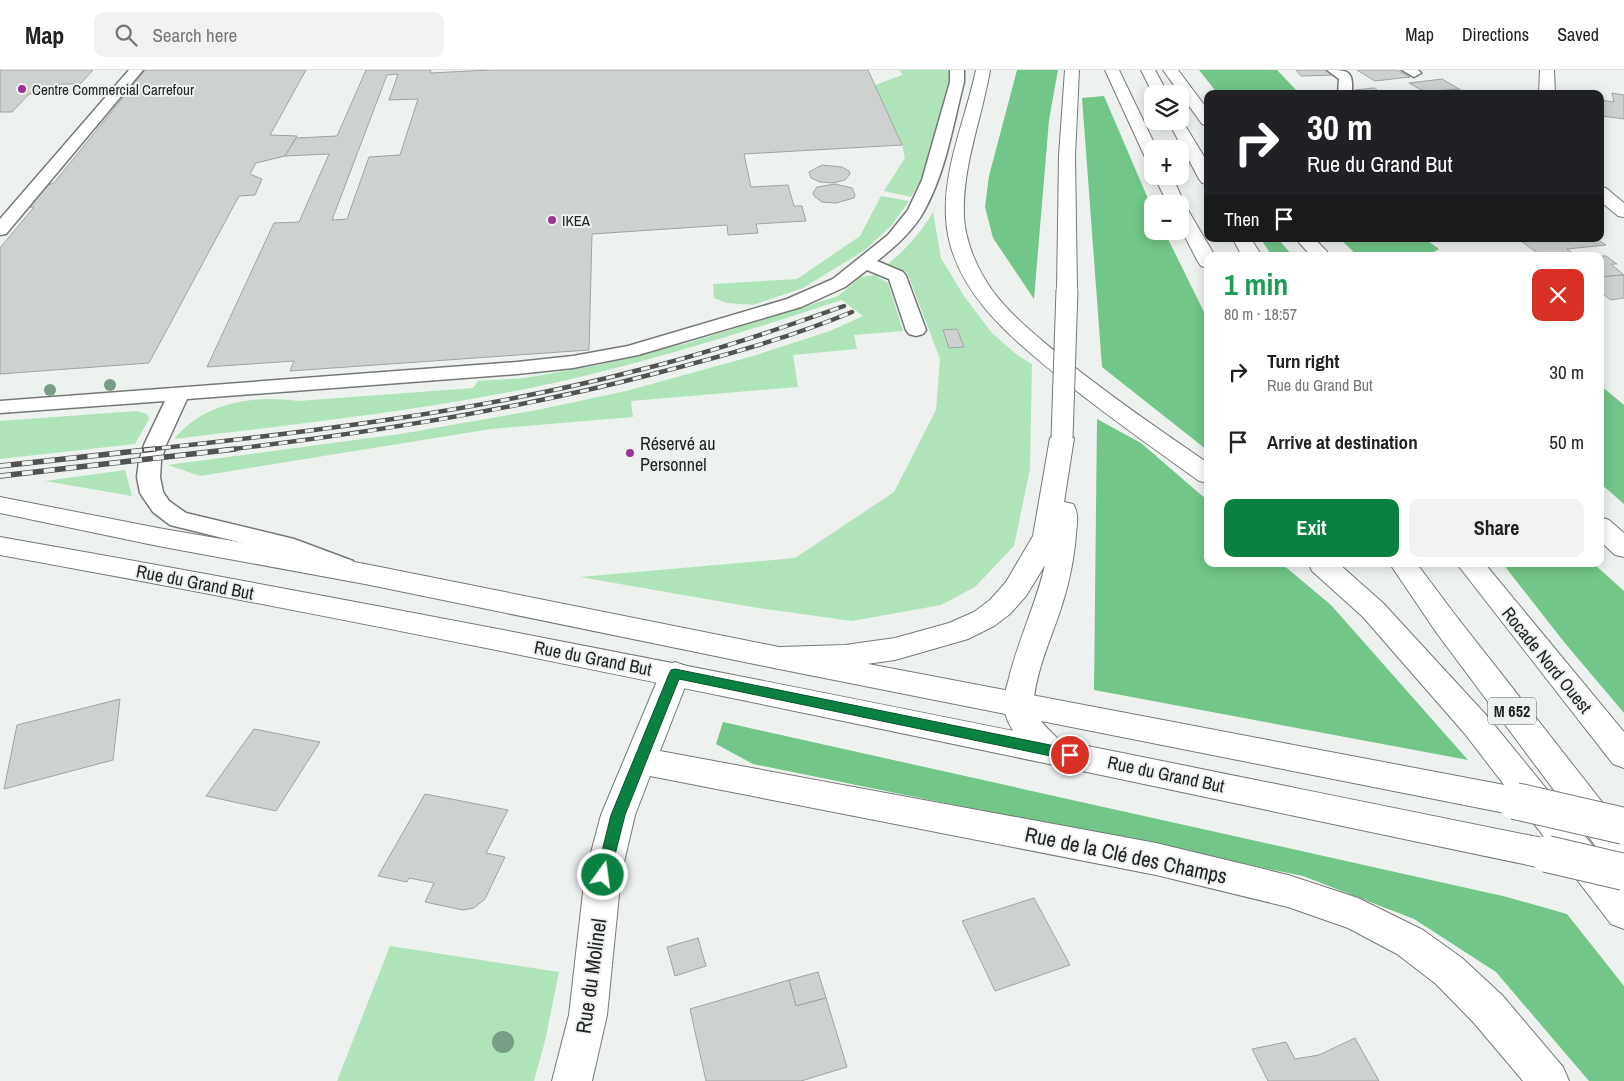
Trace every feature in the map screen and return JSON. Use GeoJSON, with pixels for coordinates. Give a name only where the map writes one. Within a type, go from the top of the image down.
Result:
{"type":"FeatureCollection","features":[{"type":"Feature","properties":{"kind":"main road"},"geometry":{"type":"LineString","coordinates":[[983,70],[956,196],[957,234],[973,276],[988,299],[1005,319],[1038,348],[1109,406],[1204,472]]}},
{"type":"Feature","properties":{"kind":"main road"},"geometry":{"type":"LineString","coordinates":[[1051,751],[1036,738],[1026,724],[1019,705],[1025,670],[1034,640],[1046,612],[1059,565],[1064,523],[1062,438],[1067,290],[1067,156],[1072,70]]}},
{"type":"Feature","properties":{"kind":"main road"},"geometry":{"type":"LineString","coordinates":[[1112,70],[1145,140]]}},
{"type":"Feature","properties":{"kind":"main road"},"geometry":{"type":"LineString","coordinates":[[1148,70],[1156,85]]}},
{"type":"Feature","properties":{"kind":"main road"},"geometry":{"type":"LineString","coordinates":[[1170,70],[1204,116]]}},
{"type":"Feature","properties":{"kind":"main road"},"geometry":{"type":"LineString","coordinates":[[1544,71],[1546,90]]}},
{"type":"Feature","properties":{"kind":"main road"},"geometry":{"type":"LineString","coordinates":[[1181,130],[1204,172]]}},
{"type":"Feature","properties":{"kind":"main road"},"geometry":{"type":"LineString","coordinates":[[1604,195],[1624,212]]}},
{"type":"Feature","properties":{"kind":"main road"},"geometry":{"type":"LineString","coordinates":[[1189,226],[1204,254]]}},
{"type":"Feature","properties":{"kind":"main road"},"geometry":{"type":"LineString","coordinates":[[1308,242],[1317,252]]}},
{"type":"Feature","properties":{"kind":"main road"},"geometry":{"type":"LineString","coordinates":[[779,658],[845,656],[895,649],[958,631],[984,619],[1000,607],[1020,583],[1046,536],[1062,438]]}},
{"type":"Feature","properties":{"kind":"main road","name":"Rue du Grand But"},"geometry":{"type":"LineString","coordinates":[[0,505],[158,537],[365,574],[779,658],[1515,801],[1624,826]]}},
{"type":"Feature","properties":{"kind":"main road"},"geometry":{"type":"LineString","coordinates":[[1604,530],[1624,548]]}},
{"type":"Feature","properties":{"kind":"main road","name":"Rue du Grand But"},"geometry":{"type":"LineString","coordinates":[[0,546],[675,674],[1547,854],[1624,872]]}},
{"type":"Feature","properties":{"kind":"main road"},"geometry":{"type":"LineString","coordinates":[[1325,567],[1373,610],[1476,725],[1624,912]]}},
{"type":"Feature","properties":{"kind":"main road","name":"M 652"},"geometry":{"type":"LineString","coordinates":[[1406,567],[1452,632],[1624,857]]}},
{"type":"Feature","properties":{"kind":"main road","name":"Rocade Nord Ouest"},"geometry":{"type":"LineString","coordinates":[[1472,567],[1624,755]]}},
{"type":"Feature","properties":{"kind":"main road","name":"Rue du Molinel"},"geometry":{"type":"LineString","coordinates":[[572,1081],[588,1015],[603,875],[618,815],[675,674]]}},
{"type":"Feature","properties":{"kind":"main road","name":"Rue de la Clé des Champs"},"geometry":{"type":"LineString","coordinates":[[639,760],[1156,859],[1288,891],[1358,915],[1410,942],[1449,971],[1488,1010],[1549,1081]]}},
{"type":"Feature","properties":{"kind":"lane"},"geometry":{"type":"LineString","coordinates":[[0,230],[136,70]]}},
{"type":"Feature","properties":{"kind":"lane"},"geometry":{"type":"LineString","coordinates":[[0,407],[526,367],[600,358],[631,351],[809,298],[839,283],[866,263],[908,224],[925,195],[957,82],[957,70]]}},
{"type":"Feature","properties":{"kind":"lane"},"geometry":{"type":"LineString","coordinates":[[1334,70],[1346,77],[1344,90]]}},
{"type":"Feature","properties":{"kind":"lane"},"geometry":{"type":"LineString","coordinates":[[866,263],[897,276],[916,330]]}},
{"type":"Feature","properties":{"kind":"lane"},"geometry":{"type":"LineString","coordinates":[[179,394],[150,457],[148,471],[148,484],[156,503],[164,511],[178,519],[285,545],[365,574]]}},
{"type":"Feature","properties":{"kind":"green space"},"geometry":{"type":"Polygon","coordinates":[[[900,70],[949,70],[950,75],[923,176],[911,197],[884,191],[905,158],[902,145],[875,85],[902,75],[900,70]]]}},
{"type":"Feature","properties":{"kind":"green space"},"geometry":{"type":"Polygon","coordinates":[[[1017,70],[1058,70],[1049,120],[1034,299],[993,238],[985,207],[989,176],[1017,70]]]}},
{"type":"Feature","properties":{"kind":"green space"},"geometry":{"type":"Polygon","coordinates":[[[1199,70],[1277,70],[1296,90],[1215,90],[1199,70]]]}},
{"type":"Feature","properties":{"kind":"green space"},"geometry":{"type":"Polygon","coordinates":[[[1104,96],[1146,195],[1144,195],[1144,240],[1168,240],[1204,312],[1204,448],[1102,367],[1082,98],[1104,96]]]}},
{"type":"Feature","properties":{"kind":"green space"},"geometry":{"type":"Polygon","coordinates":[[[881,196],[909,201],[892,225],[865,250],[803,288],[753,305],[727,303],[714,298],[713,284],[797,279],[860,236],[881,196]]]}},
{"type":"Feature","properties":{"kind":"green space"},"geometry":{"type":"Polygon","coordinates":[[[933,212],[941,258],[964,296],[992,333],[1017,355],[1032,364],[1030,469],[1014,546],[975,587],[941,605],[852,621],[752,607],[580,577],[795,558],[894,492],[936,410],[940,359],[907,272],[887,265],[912,241],[933,212]]]}},
{"type":"Feature","properties":{"kind":"green space"},"geometry":{"type":"Polygon","coordinates":[[[1263,242],[1281,242],[1289,252],[1269,252],[1263,242]]]}},
{"type":"Feature","properties":{"kind":"green space"},"geometry":{"type":"Polygon","coordinates":[[[1343,242],[1429,242],[1439,249],[1433,252],[1354,252],[1343,242]]]}},
{"type":"Feature","properties":{"kind":"green space"},"geometry":{"type":"Polygon","coordinates":[[[875,275],[888,283],[903,331],[854,335],[857,349],[793,355],[798,387],[631,401],[633,417],[491,429],[200,476],[168,465],[400,434],[537,410],[626,391],[753,356],[830,331],[863,316],[842,300],[646,360],[526,389],[395,411],[174,439],[186,426],[215,409],[247,401],[281,399],[298,401],[473,388],[478,381],[524,378],[599,365],[691,342],[838,296],[861,277],[875,275]]]}},
{"type":"Feature","properties":{"kind":"green space"},"geometry":{"type":"Polygon","coordinates":[[[1604,388],[1624,405],[1624,504],[1604,486],[1604,388]]]}},
{"type":"Feature","properties":{"kind":"green space"},"geometry":{"type":"Polygon","coordinates":[[[136,411],[147,414],[149,419],[135,444],[0,459],[0,421],[136,411]]]}},
{"type":"Feature","properties":{"kind":"green space"},"geometry":{"type":"Polygon","coordinates":[[[1097,419],[1141,443],[1204,497],[1204,567],[1286,567],[1331,605],[1468,760],[1094,690],[1097,419]]]}},
{"type":"Feature","properties":{"kind":"green space"},"geometry":{"type":"Polygon","coordinates":[[[125,470],[132,496],[45,481],[125,470]]]}},
{"type":"Feature","properties":{"kind":"green space"},"geometry":{"type":"Polygon","coordinates":[[[1505,567],[1597,567],[1624,591],[1624,713],[1564,642],[1505,567]]]}},
{"type":"Feature","properties":{"kind":"green space"},"geometry":{"type":"Polygon","coordinates":[[[723,722],[1507,897],[1567,914],[1624,986],[1624,1081],[1589,1081],[1496,972],[1414,919],[1303,876],[753,764],[716,744],[723,722]]]}},
{"type":"Feature","properties":{"kind":"green space"},"geometry":{"type":"Polygon","coordinates":[[[390,946],[559,972],[545,1041],[534,1081],[337,1081],[390,946]]]}},
{"type":"Feature","properties":{"kind":"building","name":"Centre Commercial Carrefour"},"geometry":{"type":"Polygon","coordinates":[[[0,70],[93,70],[80,84],[58,84],[29,94],[12,112],[0,112],[0,70]]]}},
{"type":"Feature","properties":{"kind":"building"},"geometry":{"type":"Polygon","coordinates":[[[145,70],[306,70],[270,135],[297,136],[285,156],[256,163],[250,174],[262,179],[255,195],[239,196],[149,363],[0,374],[0,248],[34,207],[15,208],[29,191],[54,183],[145,70]]]}},
{"type":"Feature","properties":{"kind":"building","name":"IKEA"},"geometry":{"type":"Polygon","coordinates":[[[366,70],[431,70],[430,73],[491,70],[868,70],[902,145],[744,154],[751,187],[788,185],[794,206],[802,206],[806,221],[756,224],[758,233],[728,235],[727,225],[592,234],[589,350],[290,371],[294,361],[207,367],[274,223],[299,222],[329,154],[285,156],[296,138],[337,136],[366,70]],[[398,74],[387,75],[332,220],[347,219],[369,157],[400,155],[418,99],[389,100],[398,74]]]}},
{"type":"Feature","properties":{"kind":"building"},"geometry":{"type":"Polygon","coordinates":[[[1296,70],[1328,70],[1337,75],[1301,76],[1296,70]]]}},
{"type":"Feature","properties":{"kind":"building"},"geometry":{"type":"Polygon","coordinates":[[[1357,70],[1397,70],[1410,77],[1375,81],[1357,70]]]}},
{"type":"Feature","properties":{"kind":"building"},"geometry":{"type":"Polygon","coordinates":[[[1442,79],[1459,89],[1421,90],[1409,83],[1442,79]]]}},
{"type":"Feature","properties":{"kind":"building"},"geometry":{"type":"Polygon","coordinates":[[[1374,88],[1377,90],[1355,90],[1374,88]]]}},
{"type":"Feature","properties":{"kind":"building"},"geometry":{"type":"Polygon","coordinates":[[[1612,93],[1624,95],[1624,119],[1604,116],[1604,101],[1614,102],[1612,93]]]}},
{"type":"Feature","properties":{"kind":"building"},"geometry":{"type":"Polygon","coordinates":[[[822,165],[842,167],[849,171],[850,174],[845,180],[833,183],[820,182],[811,178],[809,172],[822,165]]]}},
{"type":"Feature","properties":{"kind":"building"},"geometry":{"type":"Polygon","coordinates":[[[835,184],[852,188],[855,195],[854,198],[836,203],[822,202],[814,196],[813,193],[817,187],[835,184]]]}},
{"type":"Feature","properties":{"kind":"building"},"geometry":{"type":"Polygon","coordinates":[[[1522,242],[1601,242],[1606,245],[1567,249],[1571,252],[1536,252],[1522,242]]]}},
{"type":"Feature","properties":{"kind":"building"},"geometry":{"type":"Polygon","coordinates":[[[1604,256],[1617,264],[1611,264],[1624,275],[1604,277],[1604,256]]]}},
{"type":"Feature","properties":{"kind":"building"},"geometry":{"type":"Polygon","coordinates":[[[1624,276],[1624,298],[1611,300],[1604,295],[1604,277],[1624,276]]]}},
{"type":"Feature","properties":{"kind":"building"},"geometry":{"type":"Polygon","coordinates":[[[957,329],[964,347],[949,348],[943,330],[957,329]]]}},
{"type":"Feature","properties":{"kind":"building"},"geometry":{"type":"Polygon","coordinates":[[[120,699],[113,760],[4,789],[17,725],[120,699]]]}},
{"type":"Feature","properties":{"kind":"building"},"geometry":{"type":"Polygon","coordinates":[[[254,729],[320,742],[276,811],[206,796],[254,729]]]}},
{"type":"Feature","properties":{"kind":"building"},"geometry":{"type":"Polygon","coordinates":[[[425,794],[508,810],[486,853],[505,857],[485,899],[474,908],[463,910],[425,902],[434,883],[409,878],[407,882],[378,876],[425,794]]]}},
{"type":"Feature","properties":{"kind":"building"},"geometry":{"type":"Polygon","coordinates":[[[1034,898],[1070,965],[995,991],[962,921],[1034,898]]]}},
{"type":"Feature","properties":{"kind":"building"},"geometry":{"type":"Polygon","coordinates":[[[698,938],[706,966],[675,976],[667,947],[698,938]]]}},
{"type":"Feature","properties":{"kind":"building"},"geometry":{"type":"Polygon","coordinates":[[[818,972],[826,998],[796,1006],[789,980],[818,972]]]}},
{"type":"Feature","properties":{"kind":"building"},"geometry":{"type":"Polygon","coordinates":[[[789,980],[796,1006],[826,998],[847,1067],[801,1081],[706,1081],[690,1009],[789,980]]]}},
{"type":"Feature","properties":{"kind":"building"},"geometry":{"type":"Polygon","coordinates":[[[1355,1038],[1379,1081],[1268,1081],[1252,1049],[1286,1042],[1295,1059],[1319,1055],[1355,1038]]]}},
{"type":"Feature","properties":{"kind":"railway"},"geometry":{"type":"LineString","coordinates":[[144,450],[331,428],[517,398],[578,385],[717,349],[844,306]]}},
{"type":"Feature","properties":{"kind":"railway"},"geometry":{"type":"LineString","coordinates":[[225,450],[388,428],[550,398],[657,373],[731,353],[804,330],[852,312]]}},
{"type":"Feature","properties":{"kind":"railway"},"geometry":{"type":"LineString","coordinates":[[0,466],[155,449]]}},
{"type":"Feature","properties":{"kind":"railway"},"geometry":{"type":"LineString","coordinates":[[0,476],[235,449]]}},
{"type":"Feature","properties":{"kind":"place","name":"Centre Commercial Carrefour"},"geometry":{"type":"Point","coordinates":[22,89]}},
{"type":"Feature","properties":{"kind":"place","name":"IKEA"},"geometry":{"type":"Point","coordinates":[552,220]}},
{"type":"Feature","properties":{"kind":"place","name":"Réservé au Personnel"},"geometry":{"type":"Point","coordinates":[630,453]}},
{"type":"Feature","properties":{"kind":"route"},"geometry":{"type":"LineString","coordinates":[[603,875],[618,815],[675,674],[1070,755]]}}]}
